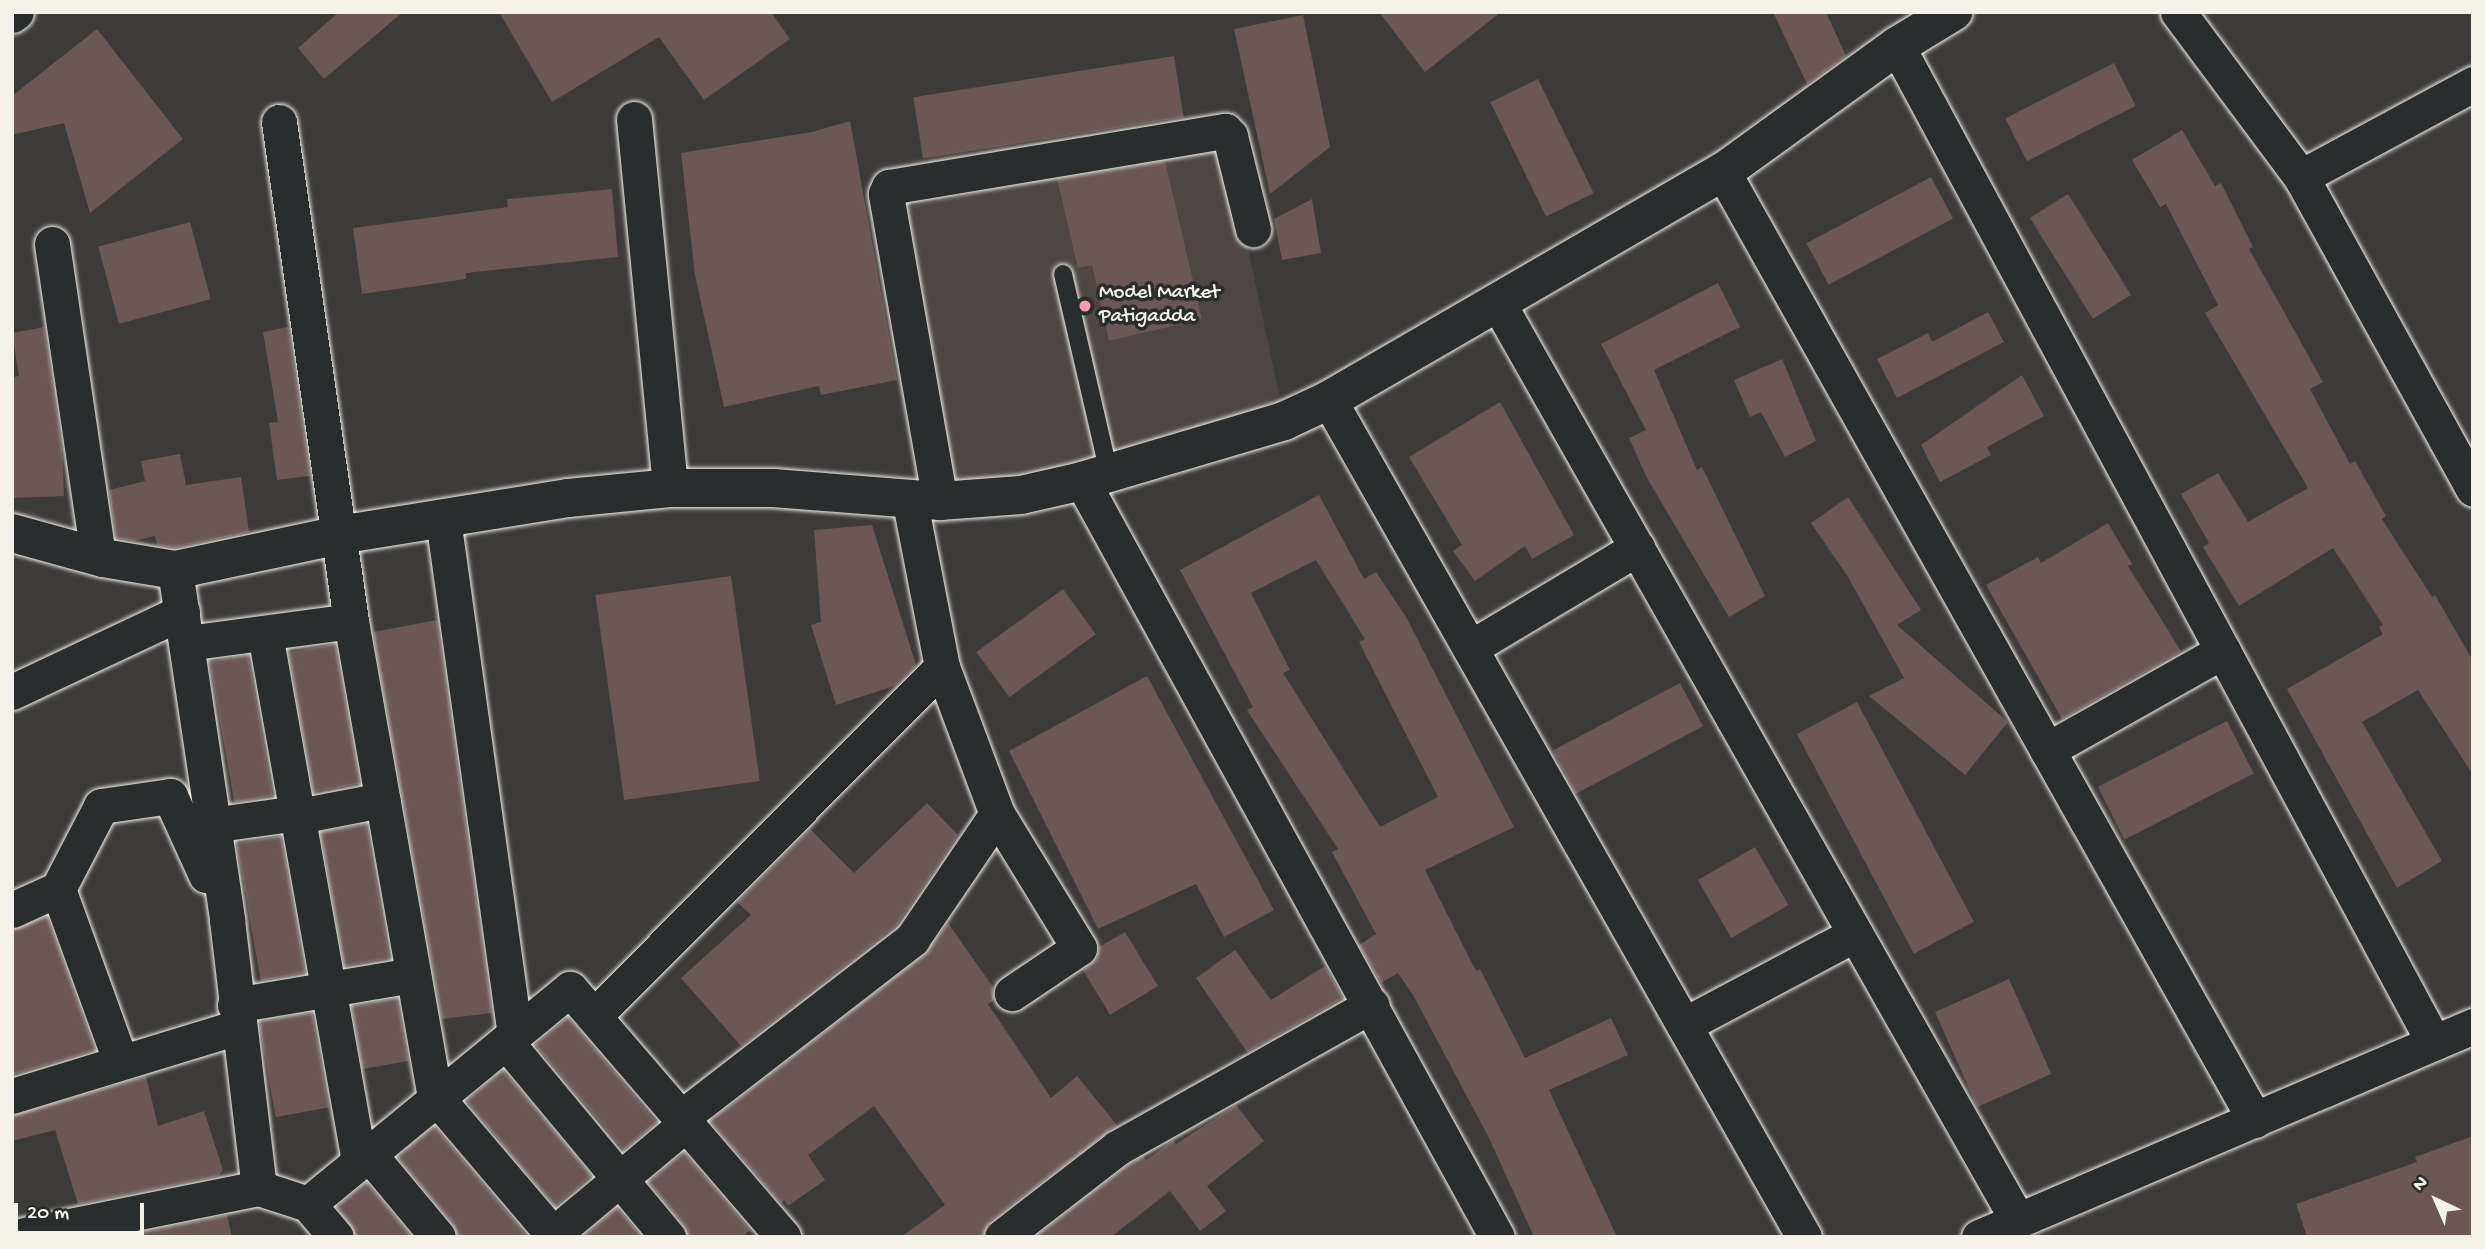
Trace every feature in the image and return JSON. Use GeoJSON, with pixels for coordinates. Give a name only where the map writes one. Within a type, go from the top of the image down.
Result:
{"type":"FeatureCollection","features":[{"type":"Feature","properties":{"kind":"street"},"geometry":{"type":"LineString","coordinates":[[12,534],[98,556],[175,570],[339,535],[568,498],[670,488],[773,488],[924,499],[1021,495],[1096,477],[1284,421],[1329,400],[1723,172],[1897,46],[1953,12]]}},
{"type":"Feature","properties":{"kind":"street"},"geometry":{"type":"LineString","coordinates":[[2178,12],[2301,177],[2473,489]]}},
{"type":"Feature","properties":{"kind":"street"},"geometry":{"type":"LineString","coordinates":[[1897,46],[2434,1043]]}},
{"type":"Feature","properties":{"kind":"street"},"geometry":{"type":"LineString","coordinates":[[2301,177],[2473,84]]}},
{"type":"Feature","properties":{"kind":"street"},"geometry":{"type":"LineString","coordinates":[[634,119],[670,488]]}},
{"type":"Feature","properties":{"kind":"street"},"geometry":{"type":"LineString","coordinates":[[279,122],[351,621],[435,1096],[552,1236],[684,1120],[912,939],[997,814]]}},
{"type":"Feature","properties":{"kind":"street"},"geometry":{"type":"LineString","coordinates":[[1012,993],[1079,948],[997,814],[942,667],[886,194],[889,187],[1225,131],[1230,136],[1252,229]]}},
{"type":"Feature","properties":{"kind":"street"},"geometry":{"type":"LineString","coordinates":[[1723,172],[2255,1120]]}},
{"type":"Feature","properties":{"kind":"street"},"geometry":{"type":"LineString","coordinates":[[52,244],[98,556]]}},
{"type":"Feature","properties":{"kind":"street"},"geometry":{"type":"LineString","coordinates":[[1498,303],[2018,1221]]}},
{"type":"Feature","properties":{"kind":"street"},"geometry":{"type":"LineString","coordinates":[[1329,400],[1804,1237]]}},
{"type":"Feature","properties":{"kind":"street"},"geometry":{"type":"LineString","coordinates":[[1096,477],[1372,1005],[1497,1237]]}},
{"type":"Feature","properties":{"kind":"street"},"geometry":{"type":"LineString","coordinates":[[443,519],[511,1038],[619,1179],[668,1237]]}},
{"type":"Feature","properties":{"kind":"street"},"geometry":{"type":"LineString","coordinates":[[1470,648],[1637,548]]}},
{"type":"Feature","properties":{"kind":"street"},"geometry":{"type":"LineString","coordinates":[[175,570],[227,920],[260,1188]]}},
{"type":"Feature","properties":{"kind":"street"},"geometry":{"type":"LineString","coordinates":[[12,692],[184,628],[265,634],[351,621]]}},
{"type":"Feature","properties":{"kind":"street"},"geometry":{"type":"LineString","coordinates":[[265,634],[363,1157],[438,1237]]}},
{"type":"Feature","properties":{"kind":"street"},"geometry":{"type":"LineString","coordinates":[[2047,750],[2223,651]]}},
{"type":"Feature","properties":{"kind":"street"},"geometry":{"type":"LineString","coordinates":[[594,1016],[942,667]]}},
{"type":"Feature","properties":{"kind":"street"},"geometry":{"type":"LineString","coordinates":[[12,911],[58,889],[101,806],[170,796],[227,920]]}},
{"type":"Feature","properties":{"kind":"street"},"geometry":{"type":"LineString","coordinates":[[211,825],[298,813],[299,816],[382,800]]}},
{"type":"Feature","properties":{"kind":"street"},"geometry":{"type":"LineString","coordinates":[[58,889],[120,1060]]}},
{"type":"Feature","properties":{"kind":"street"},"geometry":{"type":"LineString","coordinates":[[1684,1025],[1855,934]]}},
{"type":"Feature","properties":{"kind":"street"},"geometry":{"type":"LineString","coordinates":[[12,1096],[120,1060],[237,1016],[330,988],[412,975]]}},
{"type":"Feature","properties":{"kind":"street"},"geometry":{"type":"LineString","coordinates":[[309,1205],[435,1096],[570,989],[783,1237]]}},
{"type":"Feature","properties":{"kind":"street"},"geometry":{"type":"LineString","coordinates":[[1002,1237],[1116,1148],[1372,1005]]}},
{"type":"Feature","properties":{"kind":"street"},"geometry":{"type":"LineString","coordinates":[[1979,1237],[2473,1026]]}},
{"type":"Feature","properties":{"kind":"street"},"geometry":{"type":"LineString","coordinates":[[15,1237],[260,1188],[309,1205],[335,1237]]}},
{"type":"Feature","properties":{"kind":"lane"},"geometry":{"type":"LineString","coordinates":[[1063,274],[1096,477]]}},
{"type":"Feature","properties":{"kind":"shaded area","name":"Model Market Patigadda"},"geometry":{"type":"Polygon","coordinates":[[[1225,140],[1285,421],[953,491],[893,210],[1225,140]]]}},
{"type":"Feature","properties":{"kind":"building"},"geometry":{"type":"Polygon","coordinates":[[[339,12],[403,12],[324,79],[298,48],[339,12]]]}},
{"type":"Feature","properties":{"kind":"building"},"geometry":{"type":"Polygon","coordinates":[[[499,12],[771,12],[790,39],[704,100],[659,37],[552,102],[499,12]]]}},
{"type":"Feature","properties":{"kind":"building"},"geometry":{"type":"Polygon","coordinates":[[[1379,12],[1501,12],[1425,72],[1379,12]]]}},
{"type":"Feature","properties":{"kind":"building"},"geometry":{"type":"Polygon","coordinates":[[[1773,12],[1826,12],[1846,56],[1807,84],[1773,12]]]}},
{"type":"Feature","properties":{"kind":"building"},"geometry":{"type":"Polygon","coordinates":[[[1303,15],[1330,147],[1270,194],[1234,29],[1303,15]]]}},
{"type":"Feature","properties":{"kind":"building"},"geometry":{"type":"Polygon","coordinates":[[[97,29],[183,139],[90,213],[64,123],[12,135],[12,96],[97,29]]]}},
{"type":"Feature","properties":{"kind":"building"},"geometry":{"type":"Polygon","coordinates":[[[1174,56],[1184,117],[923,159],[913,97],[1174,56]]]}},
{"type":"Feature","properties":{"kind":"building"},"geometry":{"type":"Polygon","coordinates":[[[2114,63],[2136,106],[2027,161],[2005,118],[2114,63]]]}},
{"type":"Feature","properties":{"kind":"building"},"geometry":{"type":"Polygon","coordinates":[[[1538,79],[1594,193],[1546,216],[1490,102],[1538,79]]]}},
{"type":"Feature","properties":{"kind":"building"},"geometry":{"type":"Polygon","coordinates":[[[850,121],[897,380],[821,395],[819,386],[724,407],[695,275],[681,153],[812,132],[850,121]]]}},
{"type":"Feature","properties":{"kind":"building"},"geometry":{"type":"Polygon","coordinates":[[[2182,130],[2215,186],[2221,183],[2253,247],[2249,249],[2323,382],[2310,389],[2350,464],[2355,461],[2386,516],[2382,519],[2432,597],[2435,595],[2473,661],[2473,775],[2418,690],[2362,722],[2442,861],[2397,888],[2287,689],[2383,634],[2379,627],[2383,625],[2333,548],[2239,606],[2203,547],[2209,543],[2181,494],[2218,473],[2248,522],[2308,488],[2205,313],[2218,305],[2166,204],[2160,207],[2132,160],[2182,130]]]}},
{"type":"Feature","properties":{"kind":"building"},"geometry":{"type":"Polygon","coordinates":[[[1165,161],[1202,319],[1109,341],[1092,265],[1078,268],[1057,179],[1165,161]]]}},
{"type":"Feature","properties":{"kind":"building"},"geometry":{"type":"Polygon","coordinates":[[[1931,177],[1953,218],[1829,285],[1807,243],[1931,177]]]}},
{"type":"Feature","properties":{"kind":"building"},"geometry":{"type":"Polygon","coordinates":[[[612,189],[618,257],[466,273],[466,279],[362,294],[353,228],[508,207],[507,199],[612,189]]]}},
{"type":"Feature","properties":{"kind":"building"},"geometry":{"type":"Polygon","coordinates":[[[2068,194],[2131,295],[2093,319],[2030,218],[2068,194]]]}},
{"type":"Feature","properties":{"kind":"building"},"geometry":{"type":"Polygon","coordinates":[[[1312,199],[1321,253],[1282,260],[1274,219],[1312,199]]]}},
{"type":"Feature","properties":{"kind":"building"},"geometry":{"type":"Polygon","coordinates":[[[190,222],[211,299],[119,324],[98,247],[190,222]]]}},
{"type":"Feature","properties":{"kind":"building"},"geometry":{"type":"Polygon","coordinates":[[[1718,283],[1740,327],[1654,370],[1697,470],[1702,467],[1765,596],[1729,617],[1647,478],[1629,438],[1646,430],[1601,344],[1718,283]]]}},
{"type":"Feature","properties":{"kind":"building"},"geometry":{"type":"Polygon","coordinates":[[[1988,312],[2004,342],[1897,398],[1877,359],[1928,333],[1932,342],[1988,312]]]}},
{"type":"Feature","properties":{"kind":"building"},"geometry":{"type":"Polygon","coordinates":[[[44,327],[62,450],[64,496],[12,498],[12,377],[19,376],[12,333],[44,327]]]}},
{"type":"Feature","properties":{"kind":"building"},"geometry":{"type":"Polygon","coordinates":[[[288,327],[310,476],[277,480],[269,423],[278,422],[263,332],[288,327]]]}},
{"type":"Feature","properties":{"kind":"building"},"geometry":{"type":"Polygon","coordinates":[[[1782,359],[1816,441],[1785,457],[1761,412],[1750,417],[1734,380],[1782,359]]]}},
{"type":"Feature","properties":{"kind":"building"},"geometry":{"type":"Polygon","coordinates":[[[2022,375],[2044,416],[1987,447],[1991,455],[1940,482],[1921,445],[2022,375]]]}},
{"type":"Feature","properties":{"kind":"building"},"geometry":{"type":"Polygon","coordinates":[[[1500,402],[1574,535],[1532,559],[1525,546],[1475,581],[1453,551],[1462,545],[1409,457],[1500,402]]]}},
{"type":"Feature","properties":{"kind":"building"},"geometry":{"type":"Polygon","coordinates":[[[180,454],[186,485],[241,477],[249,532],[174,548],[157,545],[155,536],[134,541],[116,538],[109,490],[145,481],[141,461],[180,454]]]}},
{"type":"Feature","properties":{"kind":"building"},"geometry":{"type":"Polygon","coordinates":[[[1319,495],[1364,579],[1376,572],[1406,617],[1514,827],[1425,870],[1476,971],[1480,969],[1525,1058],[1611,1018],[1628,1055],[1549,1090],[1617,1237],[1534,1237],[1489,1138],[1413,995],[1398,973],[1381,983],[1359,945],[1376,934],[1332,852],[1338,849],[1247,710],[1253,707],[1180,570],[1319,495]],[[1316,560],[1251,593],[1290,670],[1283,673],[1380,827],[1438,797],[1359,642],[1365,639],[1316,560]]]}},
{"type":"Feature","properties":{"kind":"building"},"geometry":{"type":"Polygon","coordinates":[[[1848,497],[1921,610],[1897,625],[2008,722],[1965,775],[1869,696],[1904,678],[1848,577],[1811,523],[1848,497]]]}},
{"type":"Feature","properties":{"kind":"building"},"geometry":{"type":"Polygon","coordinates":[[[2108,523],[2132,564],[2128,566],[2181,651],[2062,719],[1986,585],[2038,557],[2041,563],[2108,523]]]}},
{"type":"Feature","properties":{"kind":"building"},"geometry":{"type":"Polygon","coordinates":[[[872,525],[916,665],[894,686],[836,705],[811,625],[821,622],[814,530],[872,525]]]}},
{"type":"Feature","properties":{"kind":"building"},"geometry":{"type":"Polygon","coordinates":[[[731,576],[760,781],[624,800],[595,595],[731,576]]]}},
{"type":"Feature","properties":{"kind":"building"},"geometry":{"type":"Polygon","coordinates":[[[1063,589],[1096,634],[1009,697],[976,652],[1063,589]]]}},
{"type":"Feature","properties":{"kind":"building"},"geometry":{"type":"Polygon","coordinates":[[[437,620],[492,1013],[442,1019],[373,632],[437,620]]]}},
{"type":"Feature","properties":{"kind":"building"},"geometry":{"type":"Polygon","coordinates":[[[335,644],[360,784],[313,792],[289,652],[335,644]]]}},
{"type":"Feature","properties":{"kind":"building"},"geometry":{"type":"Polygon","coordinates":[[[248,655],[273,796],[234,803],[210,662],[248,655]]]}},
{"type":"Feature","properties":{"kind":"building"},"geometry":{"type":"Polygon","coordinates":[[[1147,676],[1274,910],[1224,937],[1196,884],[1098,929],[1009,751],[1147,676]]]}},
{"type":"Feature","properties":{"kind":"building"},"geometry":{"type":"Polygon","coordinates":[[[1680,683],[1703,726],[1576,794],[1553,751],[1680,683]]]}},
{"type":"Feature","properties":{"kind":"building"},"geometry":{"type":"Polygon","coordinates":[[[1857,702],[1974,922],[1914,954],[1797,734],[1857,702]]]}},
{"type":"Feature","properties":{"kind":"building"},"geometry":{"type":"Polygon","coordinates":[[[2227,721],[2254,774],[2125,839],[2098,787],[2227,721]]]}},
{"type":"Feature","properties":{"kind":"building"},"geometry":{"type":"Polygon","coordinates":[[[927,803],[958,835],[897,925],[741,1046],[681,978],[751,915],[737,902],[810,829],[854,873],[927,803]]]}},
{"type":"Feature","properties":{"kind":"building"},"geometry":{"type":"Polygon","coordinates":[[[366,824],[390,958],[344,966],[321,832],[366,824]]]}},
{"type":"Feature","properties":{"kind":"building"},"geometry":{"type":"Polygon","coordinates":[[[281,836],[305,973],[261,981],[237,844],[281,836]]]}},
{"type":"Feature","properties":{"kind":"building"},"geometry":{"type":"Polygon","coordinates":[[[1755,847],[1788,905],[1731,938],[1698,880],[1755,847]]]}},
{"type":"Feature","properties":{"kind":"building"},"geometry":{"type":"Polygon","coordinates":[[[47,916],[95,1050],[12,1075],[12,930],[47,916]]]}},
{"type":"Feature","properties":{"kind":"building"},"geometry":{"type":"Polygon","coordinates":[[[948,923],[993,987],[994,1000],[988,1004],[1051,1098],[1077,1076],[1117,1125],[990,1221],[982,1237],[901,1237],[945,1205],[874,1106],[808,1155],[825,1180],[788,1206],[784,1200],[781,1203],[710,1121],[924,955],[948,923]]]}},
{"type":"Feature","properties":{"kind":"building"},"geometry":{"type":"Polygon","coordinates":[[[1125,932],[1158,986],[1110,1015],[1083,970],[1097,958],[1099,947],[1125,932]]]}},
{"type":"Feature","properties":{"kind":"building"},"geometry":{"type":"Polygon","coordinates":[[[1235,950],[1271,1000],[1325,966],[1343,998],[1247,1052],[1196,978],[1235,950]]]}},
{"type":"Feature","properties":{"kind":"building"},"geometry":{"type":"Polygon","coordinates":[[[2009,979],[2051,1074],[1977,1107],[1935,1012],[2009,979]]]}},
{"type":"Feature","properties":{"kind":"building"},"geometry":{"type":"Polygon","coordinates":[[[397,998],[408,1061],[363,1069],[352,1006],[397,998]]]}},
{"type":"Feature","properties":{"kind":"building"},"geometry":{"type":"Polygon","coordinates":[[[312,1012],[329,1108],[276,1117],[259,1021],[312,1012]]]}},
{"type":"Feature","properties":{"kind":"building"},"geometry":{"type":"Polygon","coordinates":[[[568,1017],[657,1123],[624,1150],[535,1045],[568,1017]]]}},
{"type":"Feature","properties":{"kind":"building"},"geometry":{"type":"Polygon","coordinates":[[[503,1070],[592,1176],[555,1207],[466,1101],[503,1070]]]}},
{"type":"Feature","properties":{"kind":"building"},"geometry":{"type":"Polygon","coordinates":[[[146,1076],[158,1126],[204,1111],[223,1170],[218,1176],[78,1204],[55,1130],[12,1141],[12,1116],[146,1076]]]}},
{"type":"Feature","properties":{"kind":"building"},"geometry":{"type":"Polygon","coordinates":[[[1236,1105],[1264,1141],[1207,1186],[1226,1211],[1200,1231],[1170,1191],[1111,1237],[1035,1237],[1128,1165],[1143,1156],[1146,1160],[1173,1140],[1176,1144],[1236,1105]]]}},
{"type":"Feature","properties":{"kind":"building"},"geometry":{"type":"Polygon","coordinates":[[[434,1126],[528,1237],[458,1237],[453,1224],[397,1157],[434,1126]]]}},
{"type":"Feature","properties":{"kind":"building"},"geometry":{"type":"Polygon","coordinates":[[[2473,1136],[2473,1237],[2307,1237],[2296,1204],[2417,1162],[2415,1157],[2473,1136]]]}},
{"type":"Feature","properties":{"kind":"building"},"geometry":{"type":"Polygon","coordinates":[[[684,1152],[750,1230],[742,1237],[688,1237],[683,1224],[648,1182],[684,1152]]]}},
{"type":"Feature","properties":{"kind":"building"},"geometry":{"type":"Polygon","coordinates":[[[366,1182],[412,1237],[356,1237],[337,1207],[366,1182]]]}},
{"type":"Feature","properties":{"kind":"building"},"geometry":{"type":"Polygon","coordinates":[[[617,1207],[642,1237],[582,1237],[617,1207]]]}},
{"type":"Feature","properties":{"kind":"building"},"geometry":{"type":"Polygon","coordinates":[[[227,1215],[232,1237],[118,1237],[227,1215]]]}},
{"type":"Feature","properties":{"kind":"place","name":"Model Market Patigadda"},"geometry":{"type":"Point","coordinates":[1085,306]}}]}
